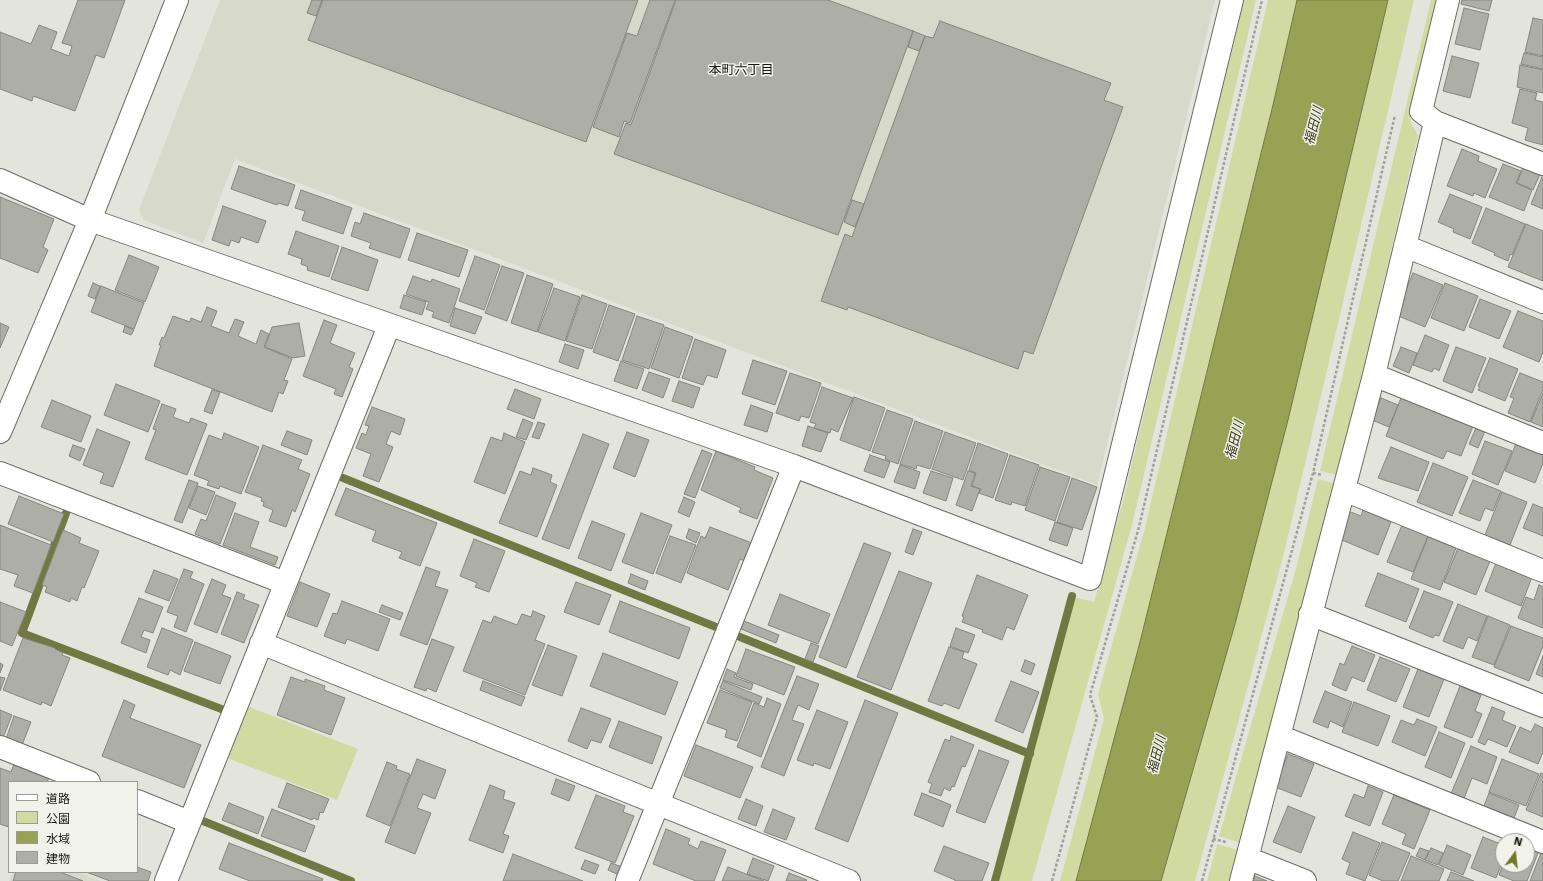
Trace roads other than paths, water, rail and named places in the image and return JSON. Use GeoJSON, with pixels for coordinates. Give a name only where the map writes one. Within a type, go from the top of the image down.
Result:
{"type":"FeatureCollection","features":[{"type":"Feature","properties":{"kind":"street"},"geometry":{"type":"LineString","coordinates":[[0,432],[90,220],[177,0]]}},
{"type":"Feature","properties":{"kind":"street"},"geometry":{"type":"LineString","coordinates":[[0,180],[90,220],[389,326],[794,466],[1090,579],[1232,0]]}},
{"type":"Feature","properties":{"kind":"street"},"geometry":{"type":"LineString","coordinates":[[1448,0],[1421,111],[1435,122],[1543,164]]}},
{"type":"Feature","properties":{"kind":"street"},"geometry":{"type":"LineString","coordinates":[[1241,881],[1374,375],[1435,122]]}},
{"type":"Feature","properties":{"kind":"street"},"geometry":{"type":"LineString","coordinates":[[1405,246],[1543,302]]}},
{"type":"Feature","properties":{"kind":"street"},"geometry":{"type":"LineString","coordinates":[[166,881],[389,326]]}},
{"type":"Feature","properties":{"kind":"street"},"geometry":{"type":"LineString","coordinates":[[1374,375],[1543,443]]}},
{"type":"Feature","properties":{"kind":"street"},"geometry":{"type":"LineString","coordinates":[[627,881],[794,466]]}},
{"type":"Feature","properties":{"kind":"street"},"geometry":{"type":"LineString","coordinates":[[0,473],[286,583]]}},
{"type":"Feature","properties":{"kind":"street"},"geometry":{"type":"LineString","coordinates":[[1344,490],[1543,571]]}},
{"type":"Feature","properties":{"kind":"street"},"geometry":{"type":"LineString","coordinates":[[1310,614],[1543,706]]}},
{"type":"Feature","properties":{"kind":"street"},"geometry":{"type":"LineString","coordinates":[[261,643],[849,881]]}},
{"type":"Feature","properties":{"kind":"street"},"geometry":{"type":"LineString","coordinates":[[1279,736],[1543,842]]}},
{"type":"Feature","properties":{"kind":"street"},"geometry":{"type":"LineString","coordinates":[[0,747],[85,781]]}},
{"type":"Feature","properties":{"kind":"street"},"geometry":{"type":"LineString","coordinates":[[138,801],[189,822]]}},
{"type":"Feature","properties":{"kind":"street"},"geometry":{"type":"LineString","coordinates":[[1247,858],[1305,881]]}},
{"type":"Feature","properties":{"kind":"water","name":"福田川"},"geometry":{"type":"Polygon","coordinates":[[[1297,0],[1388,0],[1288,420],[1235,624],[1161,881],[1076,881],[1140,642],[1273,105],[1297,0]]]}},
{"type":"Feature","properties":{"kind":"waterway"},"geometry":{"type":"LineString","coordinates":[[343,478],[716,627]]}},
{"type":"Feature","properties":{"kind":"waterway"},"geometry":{"type":"LineString","coordinates":[[66,513],[22,633],[224,710]]}},
{"type":"Feature","properties":{"kind":"waterway"},"geometry":{"type":"LineString","coordinates":[[995,881],[1072,596]]}},
{"type":"Feature","properties":{"kind":"waterway"},"geometry":{"type":"LineString","coordinates":[[740,637],[1030,754]]}},
{"type":"Feature","properties":{"kind":"waterway"},"geometry":{"type":"LineString","coordinates":[[203,821],[351,881]]}},
{"type":"Feature","properties":{"kind":"district","name":"本町六丁目"},"geometry":{"type":"Point","coordinates":[741,70]}}]}
